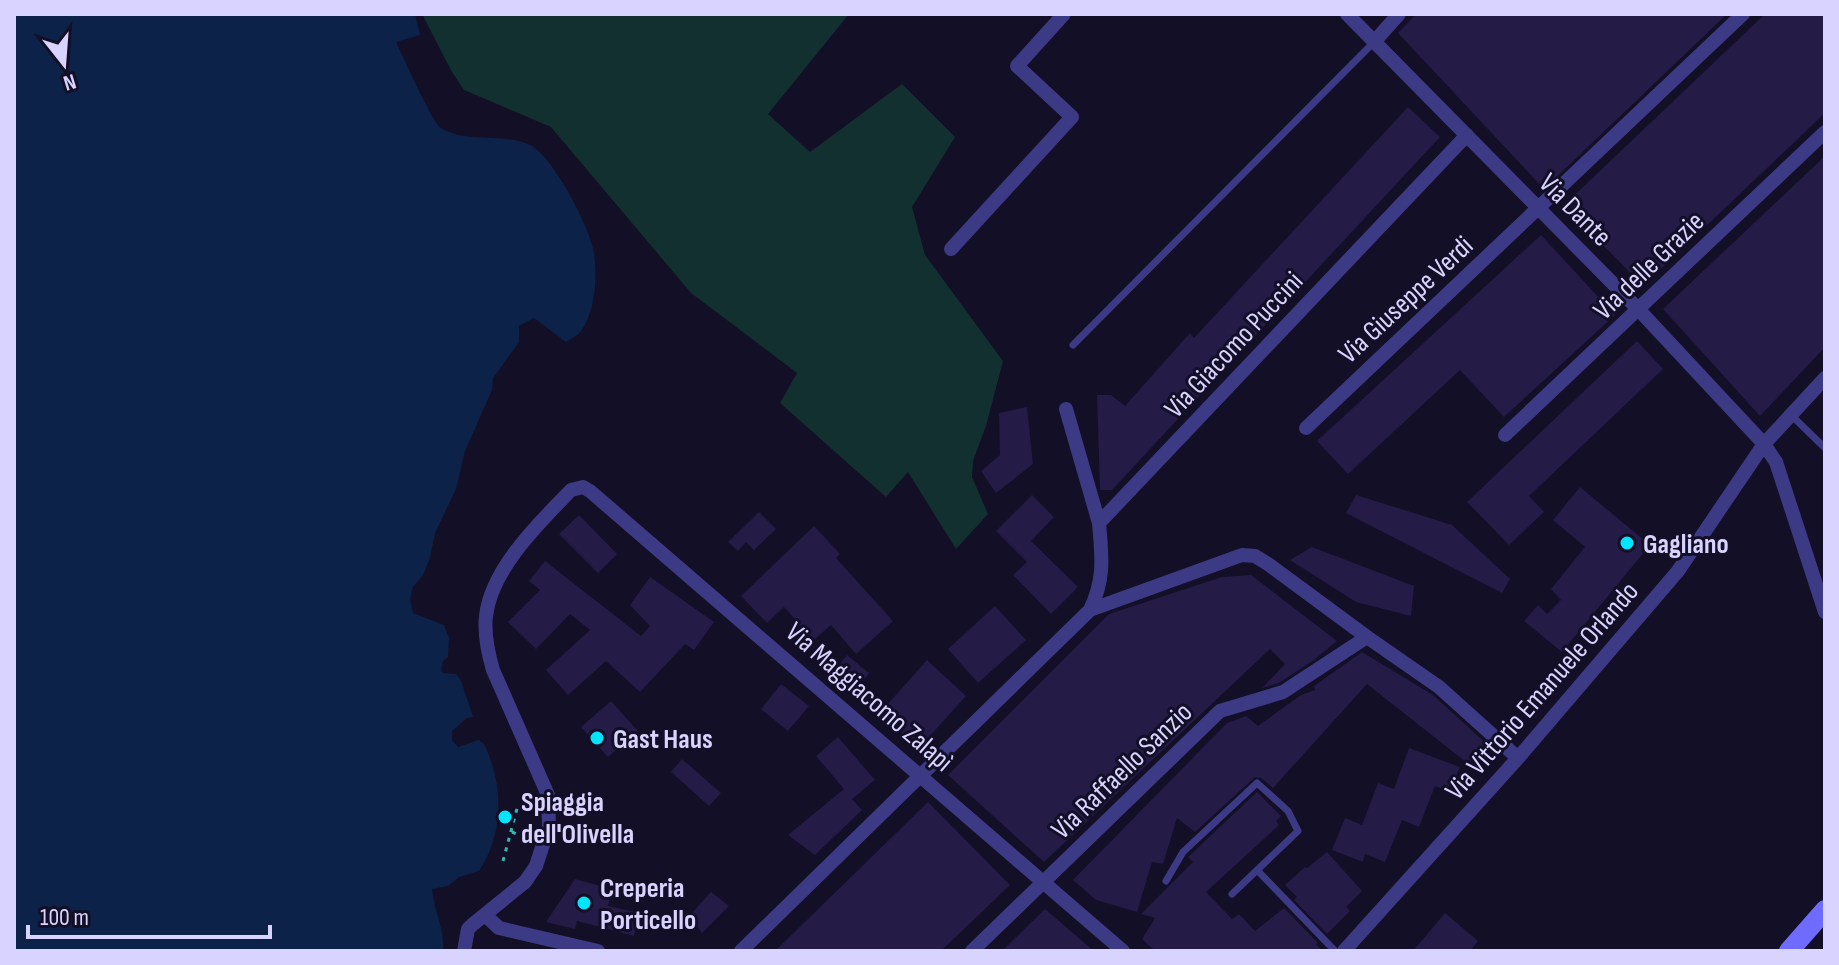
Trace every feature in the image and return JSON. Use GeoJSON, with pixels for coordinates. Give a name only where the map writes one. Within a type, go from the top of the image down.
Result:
{"type":"FeatureCollection","features":[{"type":"Feature","properties":{"kind":"street"},"geometry":{"type":"LineString","coordinates":[[951,249],[1072,117],[1017,66],[1064,14]]}},
{"type":"Feature","properties":{"kind":"street","name":"Via Dante"},"geometry":{"type":"LineString","coordinates":[[1347,14],[1639,310],[1764,444],[1776,462],[1825,612]]}},
{"type":"Feature","properties":{"kind":"street"},"geometry":{"type":"LineString","coordinates":[[1374,42],[1399,14]]}},
{"type":"Feature","properties":{"kind":"street","name":"Via Giuseppe Verdi"},"geometry":{"type":"LineString","coordinates":[[1306,428],[1743,14]]}},
{"type":"Feature","properties":{"kind":"street","name":"Via delle Grazie"},"geometry":{"type":"LineString","coordinates":[[1505,435],[1825,132]]}},
{"type":"Feature","properties":{"kind":"street","name":"Via Giacomo Puccini"},"geometry":{"type":"LineString","coordinates":[[1099,523],[1467,135]]}},
{"type":"Feature","properties":{"kind":"street","name":"Via Vittorio Emanuele Orlando"},"geometry":{"type":"LineString","coordinates":[[1344,951],[1518,758],[1678,571],[1764,444],[1825,378]]}},
{"type":"Feature","properties":{"kind":"street"},"geometry":{"type":"LineString","coordinates":[[741,951],[1090,610],[1100,590],[1103,572],[1099,523],[1066,409]]}},
{"type":"Feature","properties":{"kind":"street","name":"Via Maggiacomo Zalapì"},"geometry":{"type":"LineString","coordinates":[[485,915],[525,882],[536,866],[549,826],[548,795],[488,650],[486,615],[490,598],[521,544],[571,490],[579,487],[590,491],[1123,951]]}},
{"type":"Feature","properties":{"kind":"street"},"geometry":{"type":"LineString","coordinates":[[1090,610],[1242,555],[1255,556],[1439,687],[1518,758]]}},
{"type":"Feature","properties":{"kind":"street","name":"Via Raffaello Sanzio"},"geometry":{"type":"LineString","coordinates":[[972,951],[1220,711],[1283,692],[1367,637]]}},
{"type":"Feature","properties":{"kind":"street"},"geometry":{"type":"LineString","coordinates":[[1789,951],[1825,910]]}},
{"type":"Feature","properties":{"kind":"street"},"geometry":{"type":"LineString","coordinates":[[464,951],[468,929],[485,915],[499,928],[598,951]]}},
{"type":"Feature","properties":{"kind":"lane"},"geometry":{"type":"LineString","coordinates":[[1073,345],[1374,42]]}},
{"type":"Feature","properties":{"kind":"lane"},"geometry":{"type":"LineString","coordinates":[[1791,415],[1825,448]]}},
{"type":"Feature","properties":{"kind":"lane"},"geometry":{"type":"LineString","coordinates":[[1166,881],[1183,852],[1257,783],[1288,811],[1298,831],[1232,894]]}},
{"type":"Feature","properties":{"kind":"lane"},"geometry":{"type":"LineString","coordinates":[[1257,870],[1335,951]]}},
{"type":"Feature","properties":{"kind":"path"},"geometry":{"type":"LineString","coordinates":[[503,861],[518,805]]}},
{"type":"Feature","properties":{"kind":"green space"},"geometry":{"type":"Polygon","coordinates":[[[422,14],[849,14],[768,114],[810,152],[902,84],[955,137],[912,207],[925,255],[1003,361],[973,461],[972,477],[988,514],[956,549],[908,472],[886,497],[780,403],[797,373],[691,293],[551,127],[464,90],[422,14]]]}},
{"type":"Feature","properties":{"kind":"water"},"geometry":{"type":"Polygon","coordinates":[[[14,14],[415,14],[420,35],[396,42],[441,128],[462,136],[508,139],[530,145],[539,151],[558,176],[584,223],[593,248],[595,268],[593,302],[586,323],[579,333],[566,342],[534,318],[519,326],[519,342],[493,378],[492,390],[465,451],[456,489],[435,533],[423,575],[413,587],[410,599],[413,613],[444,625],[449,638],[448,657],[443,661],[441,670],[456,674],[461,681],[473,717],[467,718],[452,731],[452,740],[458,747],[479,740],[484,744],[491,759],[498,792],[497,825],[479,871],[459,877],[448,886],[432,889],[443,951],[14,951],[14,14]]]}},
{"type":"Feature","properties":{"kind":"building"},"geometry":{"type":"Polygon","coordinates":[[[1416,14],[1727,14],[1544,189],[1398,33],[1416,14]]]}},
{"type":"Feature","properties":{"kind":"building"},"geometry":{"type":"Polygon","coordinates":[[[1765,14],[1825,14],[1825,113],[1643,286],[1564,205],[1765,14]]]}},
{"type":"Feature","properties":{"kind":"building"},"geometry":{"type":"Polygon","coordinates":[[[1408,107],[1440,137],[1112,490],[1100,490],[1097,395],[1111,395],[1125,406],[1190,333],[1194,338],[1408,107]]]}},
{"type":"Feature","properties":{"kind":"building"},"geometry":{"type":"Polygon","coordinates":[[[1825,156],[1825,347],[1760,416],[1663,309],[1825,156]]]}},
{"type":"Feature","properties":{"kind":"building"},"geometry":{"type":"Polygon","coordinates":[[[1541,235],[1615,315],[1504,417],[1460,370],[1348,474],[1317,441],[1541,235]]]}},
{"type":"Feature","properties":{"kind":"building"},"geometry":{"type":"Polygon","coordinates":[[[1637,341],[1663,369],[1529,496],[1544,512],[1509,545],[1467,502],[1637,341]]]}},
{"type":"Feature","properties":{"kind":"building"},"geometry":{"type":"Polygon","coordinates":[[[1027,407],[1033,464],[996,493],[981,471],[1000,455],[999,413],[1027,407]]]}},
{"type":"Feature","properties":{"kind":"building"},"geometry":{"type":"Polygon","coordinates":[[[1580,487],[1650,545],[1562,652],[1524,621],[1538,605],[1547,614],[1561,600],[1551,589],[1585,547],[1553,520],[1580,487]]]}},
{"type":"Feature","properties":{"kind":"building"},"geometry":{"type":"Polygon","coordinates":[[[1032,495],[1054,517],[1031,541],[1078,587],[1051,614],[1013,575],[1027,562],[996,531],[1032,495]]]}},
{"type":"Feature","properties":{"kind":"building"},"geometry":{"type":"Polygon","coordinates":[[[1356,495],[1452,525],[1510,579],[1502,593],[1346,513],[1356,495]]]}},
{"type":"Feature","properties":{"kind":"building"},"geometry":{"type":"Polygon","coordinates":[[[759,512],[776,529],[754,550],[746,542],[738,551],[728,542],[759,512]]]}},
{"type":"Feature","properties":{"kind":"building"},"geometry":{"type":"Polygon","coordinates":[[[579,515],[617,554],[598,573],[559,534],[579,515]]]}},
{"type":"Feature","properties":{"kind":"building"},"geometry":{"type":"Polygon","coordinates":[[[814,526],[840,554],[836,558],[893,621],[856,654],[831,625],[814,640],[784,607],[767,623],[741,596],[814,526]]]}},
{"type":"Feature","properties":{"kind":"building"},"geometry":{"type":"Polygon","coordinates":[[[1312,547],[1414,586],[1411,616],[1356,602],[1290,560],[1312,547]]]}},
{"type":"Feature","properties":{"kind":"building"},"geometry":{"type":"Polygon","coordinates":[[[545,561],[641,636],[650,626],[630,605],[650,577],[714,622],[694,650],[685,644],[640,692],[606,661],[568,695],[546,670],[590,630],[570,614],[536,649],[508,622],[540,590],[529,581],[545,561]]]}},
{"type":"Feature","properties":{"kind":"building"},"geometry":{"type":"Polygon","coordinates":[[[1251,575],[1337,641],[1279,683],[1262,688],[1285,664],[1270,649],[1044,862],[948,775],[1109,614],[1222,577],[1251,575]]]}},
{"type":"Feature","properties":{"kind":"building"},"geometry":{"type":"Polygon","coordinates":[[[995,606],[1026,640],[978,683],[948,649],[995,606]]]}},
{"type":"Feature","properties":{"kind":"building"},"geometry":{"type":"Polygon","coordinates":[[[1362,652],[1433,695],[1489,746],[1471,766],[1367,684],[1273,788],[1255,777],[1195,832],[1177,818],[1163,864],[1152,862],[1137,912],[1096,900],[1073,880],[1227,723],[1246,716],[1258,726],[1301,695],[1315,690],[1314,686],[1362,652]]]}},
{"type":"Feature","properties":{"kind":"building"},"geometry":{"type":"Polygon","coordinates":[[[847,655],[869,673],[854,693],[831,675],[847,655]]]}},
{"type":"Feature","properties":{"kind":"building"},"geometry":{"type":"Polygon","coordinates":[[[927,660],[966,696],[918,749],[879,714],[927,660]]]}},
{"type":"Feature","properties":{"kind":"building"},"geometry":{"type":"Polygon","coordinates":[[[781,684],[809,706],[788,731],[761,709],[781,684]]]}},
{"type":"Feature","properties":{"kind":"building"},"geometry":{"type":"Polygon","coordinates":[[[611,701],[638,731],[608,757],[581,727],[611,701]]]}},
{"type":"Feature","properties":{"kind":"building"},"geometry":{"type":"Polygon","coordinates":[[[838,737],[875,780],[852,799],[862,810],[815,855],[788,835],[844,789],[816,756],[838,737]]]}},
{"type":"Feature","properties":{"kind":"building"},"geometry":{"type":"Polygon","coordinates":[[[1409,748],[1460,767],[1450,792],[1435,786],[1419,827],[1402,820],[1385,862],[1365,854],[1363,862],[1332,850],[1345,818],[1362,825],[1378,783],[1394,789],[1409,748]]]}},
{"type":"Feature","properties":{"kind":"building"},"geometry":{"type":"Polygon","coordinates":[[[682,759],[721,793],[709,806],[671,772],[682,759]]]}},
{"type":"Feature","properties":{"kind":"building"},"geometry":{"type":"Polygon","coordinates":[[[1257,792],[1281,816],[1276,821],[1279,825],[1206,892],[1232,919],[1239,914],[1255,931],[1284,908],[1322,951],[1155,951],[1142,939],[1155,918],[1141,914],[1193,862],[1188,857],[1257,792]]]}},
{"type":"Feature","properties":{"kind":"building"},"geometry":{"type":"Polygon","coordinates":[[[928,802],[1010,885],[941,951],[775,951],[928,802]]]}},
{"type":"Feature","properties":{"kind":"building"},"geometry":{"type":"Polygon","coordinates":[[[1327,852],[1362,891],[1346,907],[1350,911],[1327,934],[1294,900],[1297,897],[1285,885],[1327,852]]]}},
{"type":"Feature","properties":{"kind":"building","name":"Creperia Porticello"},"geometry":{"type":"Polygon","coordinates":[[[575,879],[612,889],[608,906],[639,913],[634,936],[577,921],[575,929],[546,922],[575,879]]]}},
{"type":"Feature","properties":{"kind":"building"},"geometry":{"type":"Polygon","coordinates":[[[711,892],[729,906],[702,933],[690,915],[711,892]]]}},
{"type":"Feature","properties":{"kind":"building"},"geometry":{"type":"Polygon","coordinates":[[[1045,909],[1094,951],[1002,951],[1045,909]]]}},
{"type":"Feature","properties":{"kind":"building"},"geometry":{"type":"Polygon","coordinates":[[[1445,913],[1478,941],[1470,951],[1413,951],[1445,913]]]}},
{"type":"Feature","properties":{"kind":"place","name":"Gagliano"},"geometry":{"type":"Point","coordinates":[1627,543]}},
{"type":"Feature","properties":{"kind":"place","name":"Gast Haus"},"geometry":{"type":"Point","coordinates":[597,738]}},
{"type":"Feature","properties":{"kind":"place","name":"Spiaggia dell'Olivella"},"geometry":{"type":"Point","coordinates":[505,817]}},
{"type":"Feature","properties":{"kind":"place","name":"Creperia Porticello"},"geometry":{"type":"Point","coordinates":[584,903]}}]}
